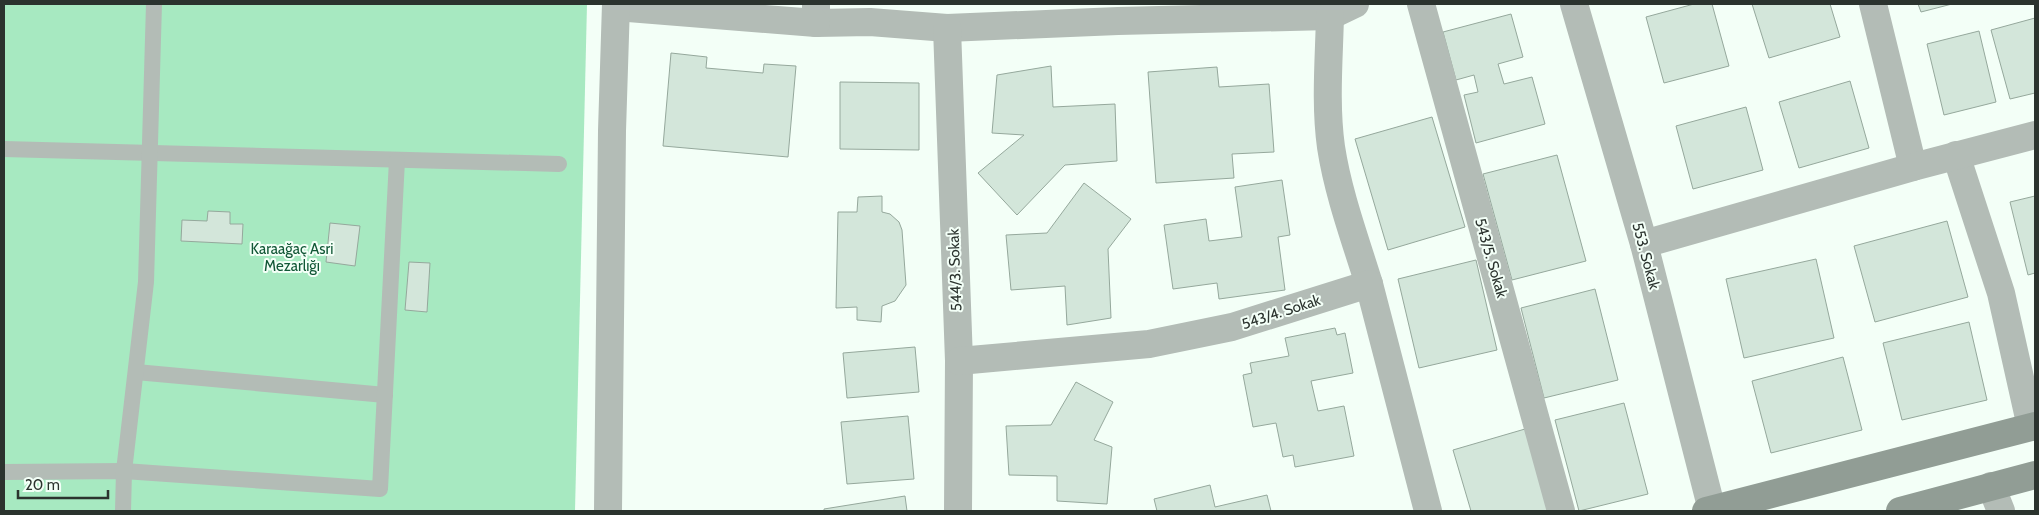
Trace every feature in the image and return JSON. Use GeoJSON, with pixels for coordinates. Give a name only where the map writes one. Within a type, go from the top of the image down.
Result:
{"type":"FeatureCollection","features":[{"type":"Feature","properties":{"kind":"street"},"geometry":{"type":"LineString","coordinates":[[608,511],[616,5],[816,14],[870,22],[947,28],[1118,12],[1330,16],[1355,4]]}},
{"type":"Feature","properties":{"kind":"street","name":"543/5. Sokak"},"geometry":{"type":"LineString","coordinates":[[1420,4],[1561,511]]}},
{"type":"Feature","properties":{"kind":"street","name":"553. Sokak"},"geometry":{"type":"LineString","coordinates":[[1574,4],[1644,244],[1709,510]]}},
{"type":"Feature","properties":{"kind":"street"},"geometry":{"type":"LineString","coordinates":[[1873,4],[1913,167]]}},
{"type":"Feature","properties":{"kind":"street"},"geometry":{"type":"LineString","coordinates":[[1330,16],[1328,109],[1331,147],[1340,188],[1369,284],[1428,511]]}},
{"type":"Feature","properties":{"kind":"street","name":"544/3. Sokak"},"geometry":{"type":"LineString","coordinates":[[947,28],[959,361],[958,511]]}},
{"type":"Feature","properties":{"kind":"street"},"geometry":{"type":"LineString","coordinates":[[1644,244],[1956,155],[2035,135]]}},
{"type":"Feature","properties":{"kind":"street"},"geometry":{"type":"LineString","coordinates":[[1709,510],[2033,426],[2002,293],[1956,155]]}},
{"type":"Feature","properties":{"kind":"street","name":"543/4. Sokak"},"geometry":{"type":"LineString","coordinates":[[959,361],[1149,344],[1232,327],[1369,284]]}},
{"type":"Feature","properties":{"kind":"street"},"geometry":{"type":"LineString","coordinates":[[1900,511],[2035,475]]}},
{"type":"Feature","properties":{"kind":"street"},"geometry":{"type":"LineString","coordinates":[[1991,486],[2001,511]]}},
{"type":"Feature","properties":{"kind":"lane"},"geometry":{"type":"LineString","coordinates":[[123,511],[124,471],[146,282],[154,4]]}},
{"type":"Feature","properties":{"kind":"lane"},"geometry":{"type":"LineString","coordinates":[[4,149],[558,164]]}},
{"type":"Feature","properties":{"kind":"lane"},"geometry":{"type":"LineString","coordinates":[[4,472],[124,471],[380,489],[397,160]]}},
{"type":"Feature","properties":{"kind":"lane"},"geometry":{"type":"LineString","coordinates":[[136,372],[385,395]]}},
{"type":"Feature","properties":{"kind":"green space","name":"Karaağaç Asri Mezarlığı"},"geometry":{"type":"Polygon","coordinates":[[[4,4],[587,4],[575,511],[4,511],[4,4]]]}},
{"type":"Feature","properties":{"kind":"building"},"geometry":{"type":"Polygon","coordinates":[[[1694,4],[1712,4],[1729,66],[1664,83],[1646,17],[1694,4]]]}},
{"type":"Feature","properties":{"kind":"building"},"geometry":{"type":"Polygon","coordinates":[[[1752,4],[1830,4],[1840,37],[1769,58],[1752,4]]]}},
{"type":"Feature","properties":{"kind":"building"},"geometry":{"type":"Polygon","coordinates":[[[1918,4],[1952,4],[1921,12],[1918,4]]]}},
{"type":"Feature","properties":{"kind":"building"},"geometry":{"type":"Polygon","coordinates":[[[1511,14],[1523,57],[1498,64],[1504,84],[1532,77],[1545,124],[1476,143],[1464,95],[1478,92],[1474,75],[1456,80],[1443,32],[1511,14]]]}},
{"type":"Feature","properties":{"kind":"building"},"geometry":{"type":"Polygon","coordinates":[[[2035,18],[2035,93],[2010,99],[1991,30],[2035,18]]]}},
{"type":"Feature","properties":{"kind":"building"},"geometry":{"type":"Polygon","coordinates":[[[1979,31],[1996,102],[1944,115],[1927,44],[1979,31]]]}},
{"type":"Feature","properties":{"kind":"building"},"geometry":{"type":"Polygon","coordinates":[[[671,53],[707,57],[706,68],[763,73],[764,64],[796,66],[788,157],[663,146],[671,53]]]}},
{"type":"Feature","properties":{"kind":"building"},"geometry":{"type":"Polygon","coordinates":[[[1051,66],[1053,107],[1115,104],[1117,161],[1065,165],[1017,215],[978,173],[1024,135],[992,133],[997,75],[1051,66]]]}},
{"type":"Feature","properties":{"kind":"building"},"geometry":{"type":"Polygon","coordinates":[[[1217,67],[1219,87],[1269,84],[1274,152],[1232,154],[1234,178],[1156,183],[1148,72],[1217,67]]]}},
{"type":"Feature","properties":{"kind":"building"},"geometry":{"type":"Polygon","coordinates":[[[1850,81],[1869,148],[1799,168],[1779,102],[1850,81]]]}},
{"type":"Feature","properties":{"kind":"building"},"geometry":{"type":"Polygon","coordinates":[[[840,82],[919,83],[919,150],[840,149],[840,82]]]}},
{"type":"Feature","properties":{"kind":"building"},"geometry":{"type":"Polygon","coordinates":[[[1746,107],[1763,170],[1693,189],[1676,126],[1746,107]]]}},
{"type":"Feature","properties":{"kind":"building"},"geometry":{"type":"Polygon","coordinates":[[[1432,117],[1465,227],[1388,250],[1355,139],[1432,117]]]}},
{"type":"Feature","properties":{"kind":"building"},"geometry":{"type":"Polygon","coordinates":[[[1557,155],[1586,261],[1512,280],[1483,174],[1557,155]]]}},
{"type":"Feature","properties":{"kind":"building"},"geometry":{"type":"Polygon","coordinates":[[[1282,180],[1290,235],[1278,237],[1285,290],[1219,299],[1217,283],[1173,289],[1164,225],[1206,219],[1209,241],[1242,237],[1235,187],[1282,180]]]}},
{"type":"Feature","properties":{"kind":"building"},"geometry":{"type":"Polygon","coordinates":[[[1084,183],[1131,219],[1108,249],[1111,318],[1067,325],[1065,286],[1011,290],[1006,235],[1047,233],[1084,183]]]}},
{"type":"Feature","properties":{"kind":"building"},"geometry":{"type":"Polygon","coordinates":[[[882,196],[882,212],[890,214],[899,222],[902,230],[906,285],[895,301],[882,306],[881,322],[857,320],[857,307],[836,308],[838,212],[857,212],[858,197],[882,196]]]}},
{"type":"Feature","properties":{"kind":"building"},"geometry":{"type":"Polygon","coordinates":[[[2035,196],[2035,273],[2028,275],[2010,202],[2035,196]]]}},
{"type":"Feature","properties":{"kind":"building"},"geometry":{"type":"Polygon","coordinates":[[[208,211],[230,212],[230,224],[243,224],[242,244],[181,241],[182,220],[207,221],[208,211]]]}},
{"type":"Feature","properties":{"kind":"building"},"geometry":{"type":"Polygon","coordinates":[[[1947,221],[1968,297],[1875,322],[1854,246],[1947,221]]]}},
{"type":"Feature","properties":{"kind":"building"},"geometry":{"type":"Polygon","coordinates":[[[330,223],[360,226],[355,266],[326,262],[330,223]]]}},
{"type":"Feature","properties":{"kind":"building"},"geometry":{"type":"Polygon","coordinates":[[[1816,259],[1834,338],[1744,358],[1726,279],[1816,259]]]}},
{"type":"Feature","properties":{"kind":"building"},"geometry":{"type":"Polygon","coordinates":[[[1476,260],[1497,350],[1419,368],[1398,279],[1476,260]]]}},
{"type":"Feature","properties":{"kind":"building"},"geometry":{"type":"Polygon","coordinates":[[[409,262],[430,263],[427,312],[405,310],[409,262]]]}},
{"type":"Feature","properties":{"kind":"building"},"geometry":{"type":"Polygon","coordinates":[[[1595,289],[1618,380],[1544,398],[1521,308],[1595,289]]]}},
{"type":"Feature","properties":{"kind":"building"},"geometry":{"type":"Polygon","coordinates":[[[1969,322],[1987,400],[1902,420],[1883,343],[1969,322]]]}},
{"type":"Feature","properties":{"kind":"building"},"geometry":{"type":"Polygon","coordinates":[[[1335,328],[1337,335],[1345,333],[1353,373],[1311,381],[1318,411],[1344,406],[1354,456],[1295,467],[1293,455],[1283,457],[1276,423],[1253,427],[1243,375],[1252,373],[1250,363],[1289,356],[1285,338],[1335,328]]]}},
{"type":"Feature","properties":{"kind":"building"},"geometry":{"type":"Polygon","coordinates":[[[915,347],[919,392],[847,398],[843,353],[915,347]]]}},
{"type":"Feature","properties":{"kind":"building"},"geometry":{"type":"Polygon","coordinates":[[[1843,357],[1862,430],[1771,453],[1752,381],[1843,357]]]}},
{"type":"Feature","properties":{"kind":"building"},"geometry":{"type":"Polygon","coordinates":[[[1076,382],[1113,402],[1094,440],[1112,447],[1107,504],[1057,501],[1057,476],[1009,475],[1006,426],[1051,425],[1076,382]]]}},
{"type":"Feature","properties":{"kind":"building"},"geometry":{"type":"Polygon","coordinates":[[[1624,403],[1648,494],[1579,511],[1555,420],[1624,403]]]}},
{"type":"Feature","properties":{"kind":"building"},"geometry":{"type":"Polygon","coordinates":[[[908,416],[914,479],[847,484],[841,422],[908,416]]]}},
{"type":"Feature","properties":{"kind":"building"},"geometry":{"type":"Polygon","coordinates":[[[1525,429],[1549,511],[1471,511],[1453,450],[1525,429]]]}},
{"type":"Feature","properties":{"kind":"building"},"geometry":{"type":"Polygon","coordinates":[[[1210,485],[1215,507],[1267,495],[1271,511],[1157,511],[1154,499],[1210,485]]]}},
{"type":"Feature","properties":{"kind":"building"},"geometry":{"type":"Polygon","coordinates":[[[905,496],[907,511],[824,511],[824,509],[905,496]]]}}]}
